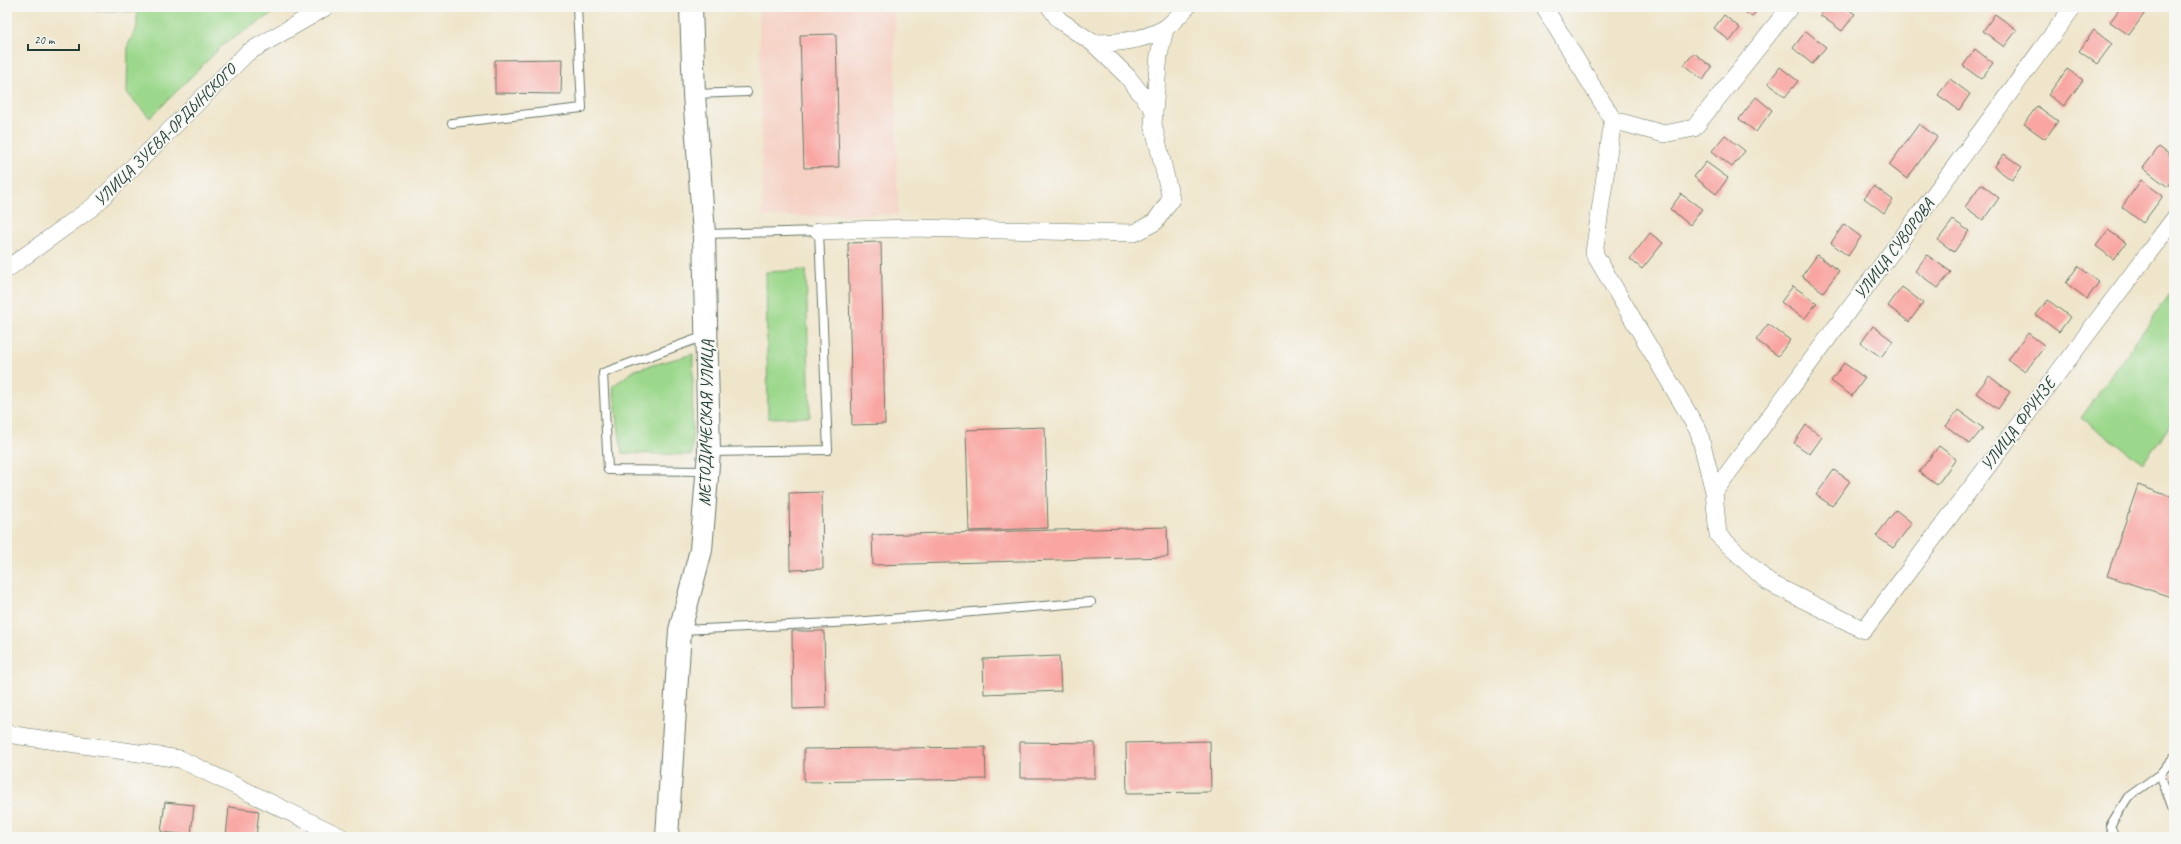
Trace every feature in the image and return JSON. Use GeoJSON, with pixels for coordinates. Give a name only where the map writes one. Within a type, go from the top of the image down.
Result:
{"type":"FeatureCollection","features":[{"type":"Feature","properties":{"kind":"main road","name":"МЕТОДИЧЕСКАЯ УЛИЦА"},"geometry":{"type":"LineString","coordinates":[[667,837],[680,630],[701,550],[709,461],[708,335],[704,234],[694,94],[691,7]]}},
{"type":"Feature","properties":{"kind":"street","name":"УЛИЦА ЗУЕВА-ОРДЫНСКОГО"},"geometry":{"type":"LineString","coordinates":[[7,269],[94,206],[247,53],[326,7]]}},
{"type":"Feature","properties":{"kind":"street"},"geometry":{"type":"LineString","coordinates":[[1050,7],[1059,20],[1093,43],[1127,76],[1153,109]]}},
{"type":"Feature","properties":{"kind":"street"},"geometry":{"type":"LineString","coordinates":[[1093,43],[1112,43],[1139,39],[1165,29],[1187,7]]}},
{"type":"Feature","properties":{"kind":"street"},"geometry":{"type":"LineString","coordinates":[[1544,7],[1613,120],[1594,253],[1699,432],[1714,492]]}},
{"type":"Feature","properties":{"kind":"street"},"geometry":{"type":"LineString","coordinates":[[1613,120],[1664,134],[1694,128],[1790,7]]}},
{"type":"Feature","properties":{"kind":"street","name":"УЛИЦА СУВОРОВА"},"geometry":{"type":"LineString","coordinates":[[1714,492],[2073,7]]}},
{"type":"Feature","properties":{"kind":"street"},"geometry":{"type":"LineString","coordinates":[[819,231],[911,228],[1134,233],[1155,222],[1171,199],[1152,124],[1159,54],[1165,29]]}},
{"type":"Feature","properties":{"kind":"street","name":"УЛИЦА ФРУНЗЕ"},"geometry":{"type":"LineString","coordinates":[[1714,492],[1718,535],[1768,582],[1864,630],[2174,219]]}},
{"type":"Feature","properties":{"kind":"street"},"geometry":{"type":"LineString","coordinates":[[7,734],[180,759],[341,837]]}},
{"type":"Feature","properties":{"kind":"lane"},"geometry":{"type":"LineString","coordinates":[[452,123],[582,108],[576,7]]}},
{"type":"Feature","properties":{"kind":"lane"},"geometry":{"type":"LineString","coordinates":[[694,94],[747,92]]}},
{"type":"Feature","properties":{"kind":"lane"},"geometry":{"type":"LineString","coordinates":[[704,234],[819,231],[828,450],[608,470],[602,374],[708,335]]}},
{"type":"Feature","properties":{"kind":"lane"},"geometry":{"type":"LineString","coordinates":[[680,630],[854,622],[1091,602]]}},
{"type":"Feature","properties":{"kind":"lane"},"geometry":{"type":"LineString","coordinates":[[2115,837],[2110,826],[2128,797],[2160,774],[2174,757]]}},
{"type":"Feature","properties":{"kind":"lane"},"geometry":{"type":"LineString","coordinates":[[2160,774],[2174,813]]}},
{"type":"Feature","properties":{"kind":"shaded area"},"geometry":{"type":"Polygon","coordinates":[[[759,7],[894,7],[898,214],[763,217],[759,7]]]}},
{"type":"Feature","properties":{"kind":"green space"},"geometry":{"type":"Polygon","coordinates":[[[74,7],[283,7],[224,44],[150,118],[127,93],[128,45],[137,27],[137,12],[92,10],[74,7]]]}},
{"type":"Feature","properties":{"kind":"green space"},"geometry":{"type":"Polygon","coordinates":[[[806,270],[810,417],[768,418],[766,272],[806,270]]]}},
{"type":"Feature","properties":{"kind":"green space"},"geometry":{"type":"Polygon","coordinates":[[[2170,294],[2174,297],[2174,420],[2143,463],[2081,418],[2170,294]]]}},
{"type":"Feature","properties":{"kind":"green space"},"geometry":{"type":"Polygon","coordinates":[[[693,354],[692,455],[622,453],[613,386],[635,370],[693,354]]]}},
{"type":"Feature","properties":{"kind":"building"},"geometry":{"type":"Polygon","coordinates":[[[1738,7],[1759,7],[1752,17],[1738,7]]]}},
{"type":"Feature","properties":{"kind":"building"},"geometry":{"type":"Polygon","coordinates":[[[1825,7],[1845,7],[1855,14],[1842,31],[1820,15],[1825,7]]]}},
{"type":"Feature","properties":{"kind":"building"},"geometry":{"type":"Polygon","coordinates":[[[2121,7],[2143,7],[2147,10],[2129,35],[2110,22],[2121,7]]]}},
{"type":"Feature","properties":{"kind":"building"},"geometry":{"type":"Polygon","coordinates":[[[1995,14],[2017,30],[2004,47],[1983,31],[1995,14]]]}},
{"type":"Feature","properties":{"kind":"building"},"geometry":{"type":"Polygon","coordinates":[[[1724,15],[1740,28],[1730,41],[1714,28],[1724,15]]]}},
{"type":"Feature","properties":{"kind":"building"},"geometry":{"type":"Polygon","coordinates":[[[2094,30],[2112,44],[2097,64],[2079,51],[2094,30]]]}},
{"type":"Feature","properties":{"kind":"building"},"geometry":{"type":"Polygon","coordinates":[[[1806,31],[1826,47],[1812,64],[1793,48],[1806,31]]]}},
{"type":"Feature","properties":{"kind":"building"},"geometry":{"type":"Polygon","coordinates":[[[836,34],[839,167],[804,168],[800,35],[836,34]]]}},
{"type":"Feature","properties":{"kind":"building"},"geometry":{"type":"Polygon","coordinates":[[[1975,49],[1993,63],[1981,79],[1963,66],[1975,49]]]}},
{"type":"Feature","properties":{"kind":"building"},"geometry":{"type":"Polygon","coordinates":[[[1694,53],[1712,67],[1703,80],[1684,65],[1694,53]]]}},
{"type":"Feature","properties":{"kind":"building"},"geometry":{"type":"Polygon","coordinates":[[[562,59],[561,94],[495,93],[495,60],[562,59]]]}},
{"type":"Feature","properties":{"kind":"building"},"geometry":{"type":"Polygon","coordinates":[[[1780,67],[1798,81],[1785,97],[1768,83],[1780,67]]]}},
{"type":"Feature","properties":{"kind":"building"},"geometry":{"type":"Polygon","coordinates":[[[2067,69],[2083,80],[2064,106],[2048,95],[2067,69]]]}},
{"type":"Feature","properties":{"kind":"building"},"geometry":{"type":"Polygon","coordinates":[[[1950,79],[1970,94],[1959,110],[1938,95],[1950,79]]]}},
{"type":"Feature","properties":{"kind":"building"},"geometry":{"type":"Polygon","coordinates":[[[1756,97],[1772,110],[1756,132],[1739,119],[1756,97]]]}},
{"type":"Feature","properties":{"kind":"building"},"geometry":{"type":"Polygon","coordinates":[[[2037,106],[2058,121],[2045,139],[2024,124],[2037,106]]]}},
{"type":"Feature","properties":{"kind":"building"},"geometry":{"type":"Polygon","coordinates":[[[1919,124],[1937,137],[1907,179],[1889,165],[1919,124]]]}},
{"type":"Feature","properties":{"kind":"building"},"geometry":{"type":"Polygon","coordinates":[[[1725,135],[1745,151],[1732,167],[1712,151],[1725,135]]]}},
{"type":"Feature","properties":{"kind":"building"},"geometry":{"type":"Polygon","coordinates":[[[2159,147],[2174,158],[2174,178],[2168,187],[2143,168],[2159,147]]]}},
{"type":"Feature","properties":{"kind":"building"},"geometry":{"type":"Polygon","coordinates":[[[2004,154],[2022,167],[2012,180],[1994,167],[2004,154]]]}},
{"type":"Feature","properties":{"kind":"building"},"geometry":{"type":"Polygon","coordinates":[[[1706,162],[1728,178],[1716,194],[1694,177],[1706,162]]]}},
{"type":"Feature","properties":{"kind":"building"},"geometry":{"type":"Polygon","coordinates":[[[2141,180],[2163,196],[2143,223],[2122,207],[2141,180]]]}},
{"type":"Feature","properties":{"kind":"building"},"geometry":{"type":"Polygon","coordinates":[[[1981,184],[1999,198],[1983,220],[1965,207],[1981,184]]]}},
{"type":"Feature","properties":{"kind":"building"},"geometry":{"type":"Polygon","coordinates":[[[1874,186],[1893,200],[1884,213],[1864,198],[1874,186]]]}},
{"type":"Feature","properties":{"kind":"building"},"geometry":{"type":"Polygon","coordinates":[[[1681,194],[1702,209],[1690,225],[1670,209],[1681,194]]]}},
{"type":"Feature","properties":{"kind":"building"},"geometry":{"type":"Polygon","coordinates":[[[1953,220],[1969,231],[1954,252],[1938,240],[1953,220]]]}},
{"type":"Feature","properties":{"kind":"building"},"geometry":{"type":"Polygon","coordinates":[[[1844,224],[1861,237],[1848,256],[1831,243],[1844,224]]]}},
{"type":"Feature","properties":{"kind":"building"},"geometry":{"type":"Polygon","coordinates":[[[2108,230],[2126,243],[2113,259],[2096,246],[2108,230]]]}},
{"type":"Feature","properties":{"kind":"building"},"geometry":{"type":"Polygon","coordinates":[[[1650,233],[1663,243],[1642,269],[1630,259],[1650,233]]]}},
{"type":"Feature","properties":{"kind":"building"},"geometry":{"type":"Polygon","coordinates":[[[881,242],[885,424],[852,425],[848,243],[881,242]]]}},
{"type":"Feature","properties":{"kind":"building"},"geometry":{"type":"Polygon","coordinates":[[[1817,255],[1839,271],[1823,292],[1802,276],[1817,255]]]}},
{"type":"Feature","properties":{"kind":"building"},"geometry":{"type":"Polygon","coordinates":[[[1927,255],[1951,272],[1938,288],[1915,271],[1927,255]]]}},
{"type":"Feature","properties":{"kind":"building"},"geometry":{"type":"Polygon","coordinates":[[[2078,266],[2099,282],[2087,299],[2066,283],[2078,266]]]}},
{"type":"Feature","properties":{"kind":"building"},"geometry":{"type":"Polygon","coordinates":[[[1793,286],[1817,303],[1804,319],[1781,302],[1793,286]]]}},
{"type":"Feature","properties":{"kind":"building"},"geometry":{"type":"Polygon","coordinates":[[[1902,287],[1923,303],[1909,322],[1888,306],[1902,287]]]}},
{"type":"Feature","properties":{"kind":"building"},"geometry":{"type":"Polygon","coordinates":[[[2048,300],[2070,317],[2059,332],[2036,315],[2048,300]]]}},
{"type":"Feature","properties":{"kind":"building"},"geometry":{"type":"Polygon","coordinates":[[[1768,324],[1790,340],[1778,356],[1756,340],[1768,324]]]}},
{"type":"Feature","properties":{"kind":"building"},"geometry":{"type":"Polygon","coordinates":[[[1873,326],[1893,341],[1881,357],[1861,343],[1873,326]]]}},
{"type":"Feature","properties":{"kind":"building"},"geometry":{"type":"Polygon","coordinates":[[[2028,333],[2045,346],[2025,372],[2008,360],[2028,333]]]}},
{"type":"Feature","properties":{"kind":"building"},"geometry":{"type":"Polygon","coordinates":[[[1844,363],[1865,378],[1852,396],[1831,381],[1844,363]]]}},
{"type":"Feature","properties":{"kind":"building"},"geometry":{"type":"Polygon","coordinates":[[[1989,376],[2010,392],[1998,409],[1976,393],[1989,376]]]}},
{"type":"Feature","properties":{"kind":"building"},"geometry":{"type":"Polygon","coordinates":[[[1958,410],[1983,428],[1970,444],[1946,426],[1958,410]]]}},
{"type":"Feature","properties":{"kind":"building"},"geometry":{"type":"Polygon","coordinates":[[[1806,425],[1822,437],[1810,454],[1794,443],[1806,425]]]}},
{"type":"Feature","properties":{"kind":"building"},"geometry":{"type":"Polygon","coordinates":[[[1045,427],[1048,528],[969,531],[966,430],[1045,427]]]}},
{"type":"Feature","properties":{"kind":"building"},"geometry":{"type":"Polygon","coordinates":[[[1939,446],[1956,459],[1937,485],[1919,472],[1939,446]]]}},
{"type":"Feature","properties":{"kind":"building"},"geometry":{"type":"Polygon","coordinates":[[[1834,470],[1850,481],[1832,506],[1816,495],[1834,470]]]}},
{"type":"Feature","properties":{"kind":"building"},"geometry":{"type":"Polygon","coordinates":[[[2138,485],[2174,498],[2174,598],[2107,576],[2138,485]]]}},
{"type":"Feature","properties":{"kind":"building"},"geometry":{"type":"Polygon","coordinates":[[[822,492],[823,569],[790,570],[789,493],[822,492]]]}},
{"type":"Feature","properties":{"kind":"building"},"geometry":{"type":"Polygon","coordinates":[[[1896,510],[1912,523],[1893,548],[1876,536],[1896,510]]]}},
{"type":"Feature","properties":{"kind":"building"},"geometry":{"type":"Polygon","coordinates":[[[1167,527],[1168,557],[873,565],[872,535],[1167,527]]]}},
{"type":"Feature","properties":{"kind":"building"},"geometry":{"type":"Polygon","coordinates":[[[792,631],[824,631],[826,708],[793,709],[792,631]]]}},
{"type":"Feature","properties":{"kind":"building"},"geometry":{"type":"Polygon","coordinates":[[[1059,656],[1061,691],[984,694],[983,659],[1059,656]]]}},
{"type":"Feature","properties":{"kind":"building"},"geometry":{"type":"Polygon","coordinates":[[[1210,741],[1211,792],[1127,793],[1126,743],[1210,741]]]}},
{"type":"Feature","properties":{"kind":"building"},"geometry":{"type":"Polygon","coordinates":[[[1020,742],[1095,743],[1095,778],[1020,778],[1020,742]]]}},
{"type":"Feature","properties":{"kind":"building"},"geometry":{"type":"Polygon","coordinates":[[[985,747],[986,779],[804,782],[804,749],[985,747]]]}},
{"type":"Feature","properties":{"kind":"building"},"geometry":{"type":"Polygon","coordinates":[[[2174,774],[2174,784],[2170,775],[2174,774]]]}},
{"type":"Feature","properties":{"kind":"building"},"geometry":{"type":"Polygon","coordinates":[[[165,802],[194,805],[191,835],[161,832],[165,802]]]}},
{"type":"Feature","properties":{"kind":"building"},"geometry":{"type":"Polygon","coordinates":[[[229,807],[259,811],[256,837],[226,837],[229,807]]]}}]}
